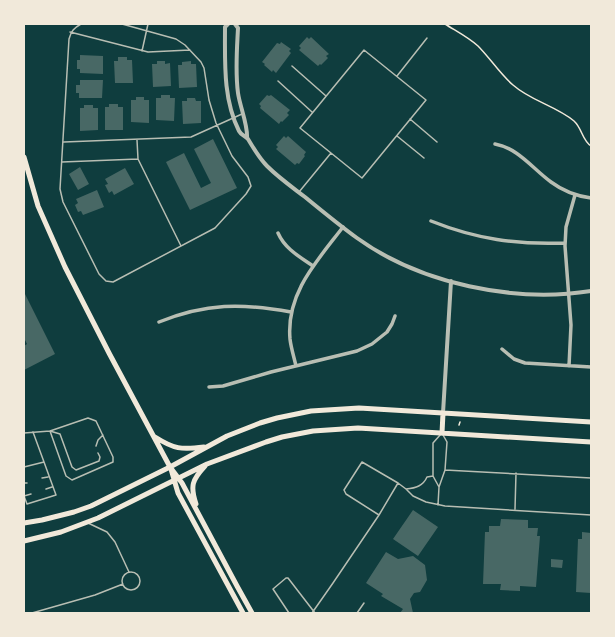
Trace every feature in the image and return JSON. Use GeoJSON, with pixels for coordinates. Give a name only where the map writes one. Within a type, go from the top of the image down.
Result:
{"type":"FeatureCollection","features":[{"type":"Feature","properties":{"kind":"main road"},"geometry":{"type":"LineString","coordinates":[[24,157],[38,206],[65,267],[109,353],[170,466],[179,478],[252,613]]}},
{"type":"Feature","properties":{"kind":"main road"},"geometry":{"type":"LineString","coordinates":[[24,523],[74,512],[91,506],[227,436],[260,423],[311,411],[359,408],[591,422]]}},
{"type":"Feature","properties":{"kind":"main road"},"geometry":{"type":"LineString","coordinates":[[442,433],[443,413]]}},
{"type":"Feature","properties":{"kind":"main road"},"geometry":{"type":"LineString","coordinates":[[24,541],[61,532],[98,518],[207,464],[266,442],[314,431],[358,428],[591,442]]}},
{"type":"Feature","properties":{"kind":"main road"},"geometry":{"type":"LineString","coordinates":[[154,436],[176,448],[187,449],[206,447]]}},
{"type":"Feature","properties":{"kind":"main road"},"geometry":{"type":"LineString","coordinates":[[202,520],[194,497],[192,485],[197,475],[207,464]]}},
{"type":"Feature","properties":{"kind":"main road"},"geometry":{"type":"LineString","coordinates":[[170,466],[178,493],[243,613]]}},
{"type":"Feature","properties":{"kind":"street"},"geometry":{"type":"LineString","coordinates":[[228,24],[225,27],[225,72],[228,97],[240,134],[247,138],[267,166],[357,238],[388,257],[421,272],[473,287],[509,292],[547,294],[591,290]]}},
{"type":"Feature","properties":{"kind":"street"},"geometry":{"type":"LineString","coordinates":[[235,24],[238,28],[238,91],[247,131],[247,138]]}},
{"type":"Feature","properties":{"kind":"street"},"geometry":{"type":"LineString","coordinates":[[495,144],[505,146],[513,151],[555,185],[575,194],[591,198]]}},
{"type":"Feature","properties":{"kind":"street"},"geometry":{"type":"LineString","coordinates":[[569,366],[571,326],[565,243],[566,227],[575,194]]}},
{"type":"Feature","properties":{"kind":"street"},"geometry":{"type":"LineString","coordinates":[[431,220],[461,232],[495,240],[530,244],[565,243]]}},
{"type":"Feature","properties":{"kind":"street"},"geometry":{"type":"LineString","coordinates":[[296,366],[290,341],[291,312],[300,287],[313,266],[343,227]]}},
{"type":"Feature","properties":{"kind":"street"},"geometry":{"type":"LineString","coordinates":[[278,233],[288,248],[313,266]]}},
{"type":"Feature","properties":{"kind":"street"},"geometry":{"type":"LineString","coordinates":[[443,413],[451,281]]}},
{"type":"Feature","properties":{"kind":"street"},"geometry":{"type":"LineString","coordinates":[[159,322],[183,313],[221,306],[249,306],[291,312]]}},
{"type":"Feature","properties":{"kind":"street"},"geometry":{"type":"LineString","coordinates":[[209,387],[223,386],[271,372],[348,354],[365,348],[387,332],[395,316]]}},
{"type":"Feature","properties":{"kind":"street"},"geometry":{"type":"LineString","coordinates":[[502,349],[514,359],[525,363],[591,367]]}},
{"type":"Feature","properties":{"kind":"lane"},"geometry":{"type":"LineString","coordinates":[[81,24],[70,32],[69,39],[60,190],[61,196],[99,274],[103,279],[109,282],[116,281],[215,228],[250,189],[248,177],[232,156],[217,126],[209,100],[204,68],[200,62],[182,42],[176,39],[122,24]]}},
{"type":"Feature","properties":{"kind":"lane"},"geometry":{"type":"LineString","coordinates":[[142,51],[148,24]]}},
{"type":"Feature","properties":{"kind":"lane"},"geometry":{"type":"LineString","coordinates":[[70,32],[142,51],[153,52],[190,50]]}},
{"type":"Feature","properties":{"kind":"lane"},"geometry":{"type":"LineString","coordinates":[[397,76],[428,38]]}},
{"type":"Feature","properties":{"kind":"lane"},"geometry":{"type":"LineString","coordinates":[[364,50],[426,100],[362,178],[300,128],[326,96],[364,50]]}},
{"type":"Feature","properties":{"kind":"lane"},"geometry":{"type":"LineString","coordinates":[[292,66],[326,96]]}},
{"type":"Feature","properties":{"kind":"lane"},"geometry":{"type":"LineString","coordinates":[[278,81],[313,113]]}},
{"type":"Feature","properties":{"kind":"lane"},"geometry":{"type":"LineString","coordinates":[[64,142],[191,137],[242,114]]}},
{"type":"Feature","properties":{"kind":"lane"},"geometry":{"type":"LineString","coordinates":[[410,119],[437,142]]}},
{"type":"Feature","properties":{"kind":"lane"},"geometry":{"type":"LineString","coordinates":[[397,136],[424,158]]}},
{"type":"Feature","properties":{"kind":"lane"},"geometry":{"type":"LineString","coordinates":[[137,140],[138,159],[181,246]]}},
{"type":"Feature","properties":{"kind":"lane"},"geometry":{"type":"LineString","coordinates":[[299,192],[331,153]]}},
{"type":"Feature","properties":{"kind":"lane"},"geometry":{"type":"LineString","coordinates":[[62,162],[138,159]]}},
{"type":"Feature","properties":{"kind":"lane"},"geometry":{"type":"LineString","coordinates":[[24,433],[50,431],[88,418],[96,421],[113,457],[113,462],[72,480],[66,476],[50,431]]}},
{"type":"Feature","properties":{"kind":"lane"},"geometry":{"type":"LineString","coordinates":[[50,431],[60,434],[72,467],[76,470],[99,461],[100,457],[98,453]]}},
{"type":"Feature","properties":{"kind":"lane"},"geometry":{"type":"LineString","coordinates":[[31,494],[24,496],[27,504],[56,495],[33,432]]}},
{"type":"Feature","properties":{"kind":"lane"},"geometry":{"type":"LineString","coordinates":[[438,505],[439,487],[445,470],[447,442],[442,433],[433,443],[433,476],[439,487]]}},
{"type":"Feature","properties":{"kind":"lane"},"geometry":{"type":"LineString","coordinates":[[96,446],[98,440],[103,435]]}},
{"type":"Feature","properties":{"kind":"lane"},"geometry":{"type":"LineString","coordinates":[[24,467],[44,462]]}},
{"type":"Feature","properties":{"kind":"lane"},"geometry":{"type":"LineString","coordinates":[[379,515],[346,494],[344,490],[362,462],[398,483],[413,496],[438,505],[591,515]]}},
{"type":"Feature","properties":{"kind":"lane"},"geometry":{"type":"LineString","coordinates":[[445,470],[591,478]]}},
{"type":"Feature","properties":{"kind":"lane"},"geometry":{"type":"LineString","coordinates":[[515,510],[516,473]]}},
{"type":"Feature","properties":{"kind":"lane"},"geometry":{"type":"LineString","coordinates":[[42,478],[49,476]]}},
{"type":"Feature","properties":{"kind":"lane"},"geometry":{"type":"LineString","coordinates":[[406,489],[419,486],[424,482],[427,476],[433,476]]}},
{"type":"Feature","properties":{"kind":"lane"},"geometry":{"type":"LineString","coordinates":[[289,613],[273,589],[288,578],[314,612],[379,515],[398,483]]}},
{"type":"Feature","properties":{"kind":"lane"},"geometry":{"type":"LineString","coordinates":[[46,489],[53,487]]}},
{"type":"Feature","properties":{"kind":"lane"},"geometry":{"type":"LineString","coordinates":[[86,522],[107,532],[115,542],[129,572]]}},
{"type":"Feature","properties":{"kind":"lane"},"geometry":{"type":"LineString","coordinates":[[129,572],[134,572],[139,576],[140,584],[136,588],[130,590],[123,584],[123,578],[129,572]]}},
{"type":"Feature","properties":{"kind":"lane"},"geometry":{"type":"LineString","coordinates":[[32,613],[95,595],[123,584]]}},
{"type":"Feature","properties":{"kind":"lane"},"geometry":{"type":"LineString","coordinates":[[357,613],[364,603]]}},
{"type":"Feature","properties":{"kind":"path"},"geometry":{"type":"LineString","coordinates":[[445,24],[463,34],[477,45],[513,85],[527,95],[551,107],[576,123],[587,144],[591,146]]}},
{"type":"Feature","properties":{"kind":"building"},"geometry":{"type":"Polygon","coordinates":[[[307,37],[309,39],[311,37],[329,54],[326,56],[328,58],[321,65],[320,64],[318,66],[299,50],[301,48],[299,46],[307,37]]]}},
{"type":"Feature","properties":{"kind":"building"},"geometry":{"type":"Polygon","coordinates":[[[281,42],[291,49],[289,51],[291,53],[276,73],[273,70],[272,72],[262,62],[277,43],[280,44],[281,42]]]}},
{"type":"Feature","properties":{"kind":"building"},"geometry":{"type":"Polygon","coordinates":[[[80,55],[103,56],[103,74],[80,73],[80,69],[77,69],[77,60],[80,60],[80,55]]]}},
{"type":"Feature","properties":{"kind":"building"},"geometry":{"type":"Polygon","coordinates":[[[118,57],[127,57],[127,60],[132,60],[133,83],[115,83],[114,61],[118,61],[118,57]]]}},
{"type":"Feature","properties":{"kind":"building"},"geometry":{"type":"Polygon","coordinates":[[[157,61],[165,61],[165,64],[170,63],[171,86],[153,87],[152,64],[157,64],[157,61]]]}},
{"type":"Feature","properties":{"kind":"building"},"geometry":{"type":"Polygon","coordinates":[[[191,61],[191,64],[196,64],[197,87],[179,88],[178,65],[182,65],[182,62],[191,61]]]}},
{"type":"Feature","properties":{"kind":"building"},"geometry":{"type":"Polygon","coordinates":[[[80,80],[103,80],[102,98],[79,98],[79,93],[76,93],[76,85],[80,85],[80,80]]]}},
{"type":"Feature","properties":{"kind":"building"},"geometry":{"type":"Polygon","coordinates":[[[161,95],[170,95],[170,98],[175,98],[174,121],[156,120],[156,98],[161,98],[161,95]]]}},
{"type":"Feature","properties":{"kind":"building"},"geometry":{"type":"Polygon","coordinates":[[[267,95],[271,95],[290,110],[287,113],[289,115],[279,124],[260,108],[261,106],[259,104],[267,95]]]}},
{"type":"Feature","properties":{"kind":"building"},"geometry":{"type":"Polygon","coordinates":[[[136,97],[144,97],[144,100],[149,100],[149,123],[131,122],[131,100],[136,100],[136,97]]]}},
{"type":"Feature","properties":{"kind":"building"},"geometry":{"type":"Polygon","coordinates":[[[187,98],[195,98],[196,101],[201,101],[201,123],[183,124],[182,101],[187,101],[187,98]]]}},
{"type":"Feature","properties":{"kind":"building"},"geometry":{"type":"Polygon","coordinates":[[[109,104],[118,104],[118,107],[123,107],[123,130],[105,130],[105,107],[109,107],[109,104]]]}},
{"type":"Feature","properties":{"kind":"building"},"geometry":{"type":"Polygon","coordinates":[[[84,105],[93,105],[93,108],[98,108],[98,130],[80,131],[80,108],[84,108],[84,105]]]}},
{"type":"Feature","properties":{"kind":"building"},"geometry":{"type":"Polygon","coordinates":[[[284,136],[286,138],[288,136],[306,152],[299,164],[297,163],[295,165],[276,149],[278,147],[276,145],[284,136]]]}},
{"type":"Feature","properties":{"kind":"building"},"geometry":{"type":"Polygon","coordinates":[[[213,139],[237,188],[190,210],[166,162],[184,153],[201,188],[211,183],[194,149],[213,139]]]}},
{"type":"Feature","properties":{"kind":"building"},"geometry":{"type":"Polygon","coordinates":[[[80,167],[89,184],[78,190],[69,174],[80,167]]]}},
{"type":"Feature","properties":{"kind":"building"},"geometry":{"type":"Polygon","coordinates":[[[125,168],[134,184],[114,195],[112,191],[109,193],[105,185],[108,184],[105,179],[125,168]]]}},
{"type":"Feature","properties":{"kind":"building"},"geometry":{"type":"Polygon","coordinates":[[[97,190],[104,207],[83,215],[81,211],[78,212],[75,205],[78,203],[76,199],[97,190]]]}},
{"type":"Feature","properties":{"kind":"building"},"geometry":{"type":"Polygon","coordinates":[[[24,292],[55,354],[24,370],[24,346],[27,344],[24,338],[24,292]]]}},
{"type":"Feature","properties":{"kind":"building"},"geometry":{"type":"Polygon","coordinates":[[[413,510],[438,527],[418,556],[393,539],[413,510]]]}},
{"type":"Feature","properties":{"kind":"building"},"geometry":{"type":"Polygon","coordinates":[[[501,519],[528,520],[528,528],[538,528],[537,536],[540,536],[536,587],[520,586],[520,591],[500,590],[501,584],[483,584],[485,532],[489,532],[489,526],[500,526],[501,519]]]}},
{"type":"Feature","properties":{"kind":"building"},"geometry":{"type":"Polygon","coordinates":[[[582,532],[591,533],[591,593],[576,592],[578,539],[582,539],[582,532]]]}},
{"type":"Feature","properties":{"kind":"building"},"geometry":{"type":"Polygon","coordinates":[[[386,552],[398,559],[413,556],[425,565],[427,580],[420,592],[414,593],[410,599],[413,613],[400,613],[403,609],[381,596],[383,594],[366,583],[386,552]]]}},
{"type":"Feature","properties":{"kind":"building"},"geometry":{"type":"Polygon","coordinates":[[[551,559],[563,560],[562,568],[551,567],[551,559]]]}}]}
